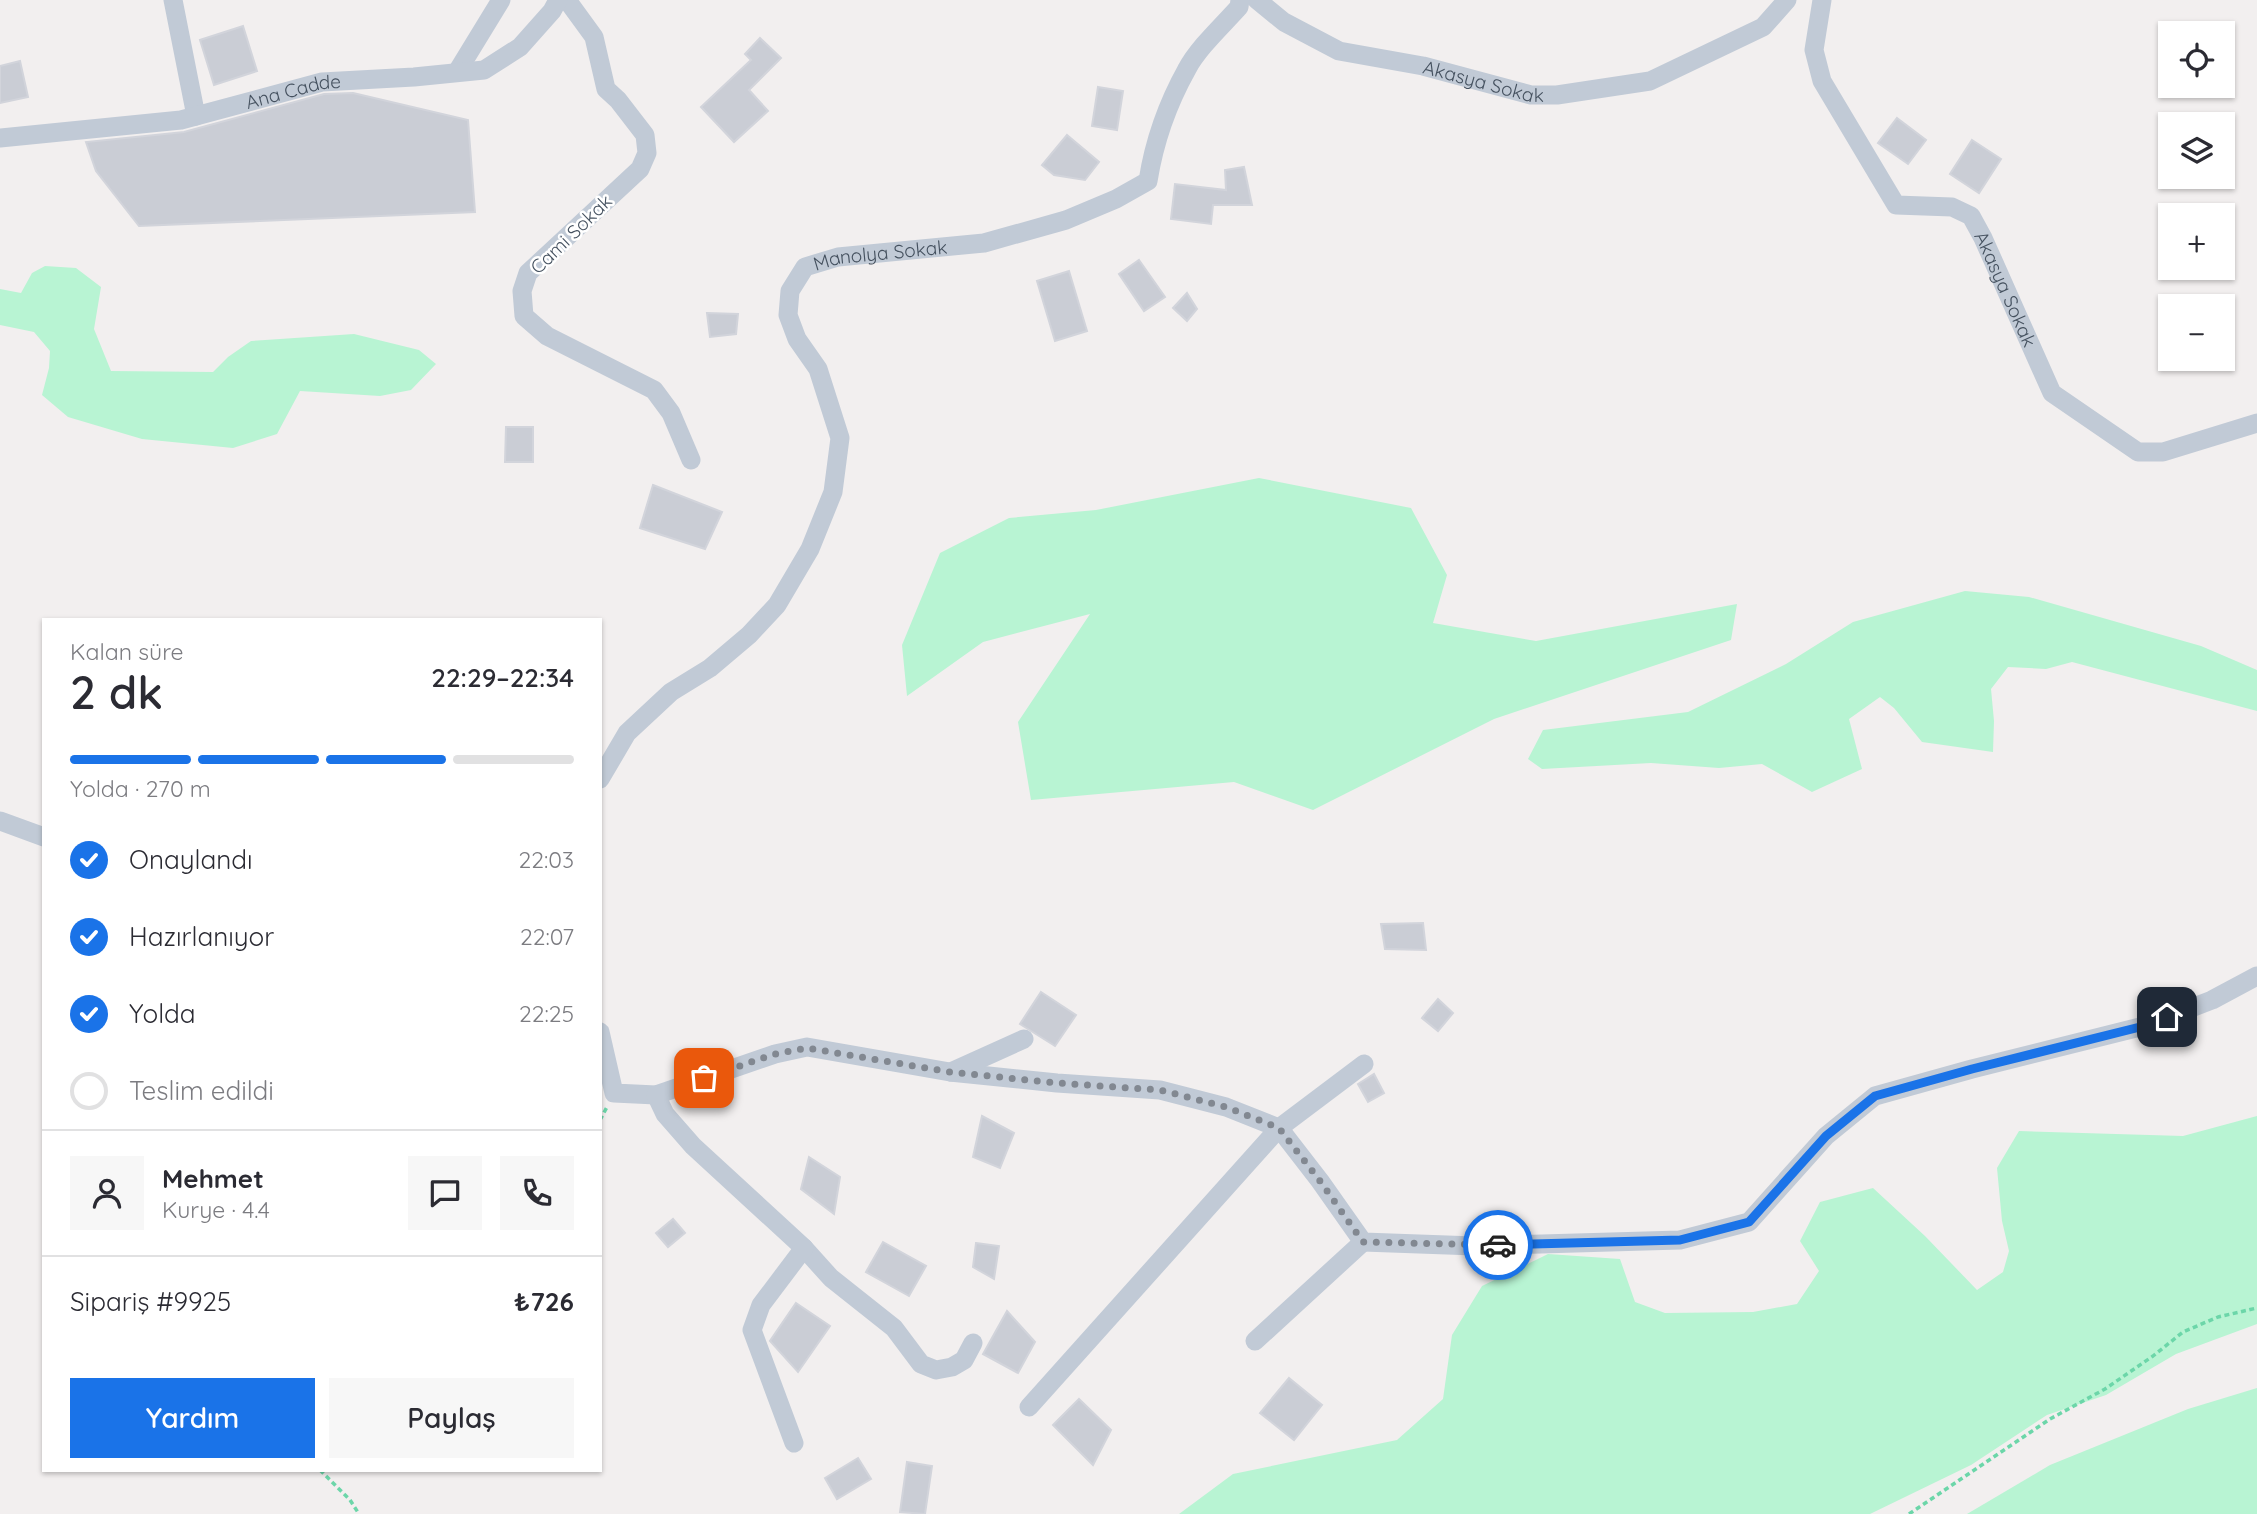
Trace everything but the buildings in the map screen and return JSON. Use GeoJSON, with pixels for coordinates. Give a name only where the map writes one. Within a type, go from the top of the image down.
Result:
{"type":"FeatureCollection","features":[{"type":"Feature","properties":{"kind":"street"},"geometry":{"type":"LineString","coordinates":[[173,0],[195,116]]}},
{"type":"Feature","properties":{"kind":"street"},"geometry":{"type":"LineString","coordinates":[[457,72],[501,0]]}},
{"type":"Feature","properties":{"kind":"street","name":"Ana Cadde"},"geometry":{"type":"LineString","coordinates":[[0,138],[195,116],[322,82],[484,70],[520,47],[552,11],[558,0]]}},
{"type":"Feature","properties":{"kind":"street","name":"Cami Sokak"},"geometry":{"type":"LineString","coordinates":[[567,0],[594,37],[606,89],[645,135],[647,153],[640,169],[528,273],[522,291],[524,316],[547,336],[653,390],[671,413],[691,460]]}},
{"type":"Feature","properties":{"kind":"street","name":"Manolya Sokak"},"geometry":{"type":"LineString","coordinates":[[602,776],[627,733],[671,692],[710,668],[749,635],[777,605],[810,549],[834,492],[840,438],[818,369],[797,339],[788,315],[790,291],[805,267],[838,257],[984,243],[1066,220],[1116,199],[1148,181],[1152,158],[1167,111],[1188,66],[1239,6],[1240,0]]}},
{"type":"Feature","properties":{"kind":"street","name":"Akasya Sokak"},"geometry":{"type":"LineString","coordinates":[[1257,0],[1284,22],[1339,51],[1423,66],[1531,94],[1557,94],[1650,81],[1763,27],[1787,0]]}},
{"type":"Feature","properties":{"kind":"street","name":"Akasya Sokak"},"geometry":{"type":"LineString","coordinates":[[1822,0],[1814,50],[1822,81],[1896,205],[1952,207],[1970,216],[1983,238],[2052,393],[2138,452],[2163,452],[2257,423]]}},
{"type":"Feature","properties":{"kind":"street"},"geometry":{"type":"LineString","coordinates":[[0,821],[42,836]]}},
{"type":"Feature","properties":{"kind":"street"},"geometry":{"type":"LineString","coordinates":[[1255,1341],[1363,1242],[1475,1246],[1680,1240],[1749,1222],[1826,1136],[1875,1096],[2144,1026],[2212,1000],[2257,976]]}},
{"type":"Feature","properties":{"kind":"street"},"geometry":{"type":"LineString","coordinates":[[950,1072],[1024,1039]]}},
{"type":"Feature","properties":{"kind":"street"},"geometry":{"type":"LineString","coordinates":[[602,1041],[614,1093],[656,1095],[775,1054],[807,1048],[950,1072],[1160,1090],[1226,1107],[1279,1128],[1363,1242]]}},
{"type":"Feature","properties":{"kind":"street"},"geometry":{"type":"LineString","coordinates":[[1029,1407],[1279,1128],[1364,1064]]}},
{"type":"Feature","properties":{"kind":"street"},"geometry":{"type":"LineString","coordinates":[[656,1095],[665,1114],[693,1146],[804,1248],[831,1278],[894,1328],[921,1364],[936,1370],[952,1367],[964,1360],[973,1343]]}},
{"type":"Feature","properties":{"kind":"street"},"geometry":{"type":"LineString","coordinates":[[794,1443],[752,1330],[761,1305],[804,1248]]}},
{"type":"Feature","properties":{"kind":"path"},"geometry":{"type":"LineString","coordinates":[[1909,1514],[2050,1419],[2124,1376],[2183,1332],[2218,1317],[2257,1308]]}},
{"type":"Feature","properties":{"kind":"path"},"geometry":{"type":"LineString","coordinates":[[322,1472],[350,1500],[359,1514]]}},
{"type":"Feature","properties":{"kind":"green space"},"geometry":{"type":"Polygon","coordinates":[[[45,266],[76,268],[101,287],[94,329],[111,371],[213,372],[228,357],[251,341],[354,334],[419,350],[436,364],[411,390],[380,396],[300,391],[277,434],[233,448],[142,439],[68,417],[42,395],[50,351],[34,332],[0,325],[0,289],[21,293],[32,273],[45,266]]]}},
{"type":"Feature","properties":{"kind":"green space"},"geometry":{"type":"Polygon","coordinates":[[[1259,478],[1411,508],[1447,575],[1433,623],[1536,641],[1737,604],[1731,640],[1494,719],[1313,810],[1234,782],[1031,800],[1018,722],[1090,614],[983,642],[907,696],[902,645],[940,553],[1009,518],[1096,510],[1259,478]]]}},
{"type":"Feature","properties":{"kind":"green space"},"geometry":{"type":"Polygon","coordinates":[[[1965,591],[2029,597],[2201,646],[2257,670],[2257,711],[2072,662],[2046,669],[2008,667],[1991,689],[1993,752],[1922,742],[1894,708],[1880,697],[1849,719],[1862,769],[1812,792],[1762,764],[1719,768],[1651,763],[1542,769],[1528,759],[1543,730],[1688,712],[1786,664],[1853,622],[1965,591]]]}},
{"type":"Feature","properties":{"kind":"green space"},"geometry":{"type":"Polygon","coordinates":[[[2257,1116],[2257,1324],[2176,1354],[2106,1395],[2047,1415],[1971,1465],[1870,1514],[1179,1514],[1233,1474],[1397,1440],[1443,1399],[1452,1335],[1482,1286],[1548,1254],[1620,1259],[1635,1302],[1665,1313],[1753,1312],[1797,1304],[1819,1271],[1800,1241],[1820,1202],[1873,1188],[1925,1236],[1977,1290],[2003,1272],[2009,1251],[2002,1221],[1997,1168],[2019,1131],[2183,1136],[2257,1116]]]}},
{"type":"Feature","properties":{"kind":"green space"},"geometry":{"type":"Polygon","coordinates":[[[2257,1388],[2257,1514],[1967,1514],[2050,1465],[2188,1409],[2257,1388]]]}},
{"type":"Feature","properties":{"kind":"way so far"},"geometry":{"type":"LineString","coordinates":[[704,1078],[775,1054],[807,1048],[950,1072],[1160,1090],[1226,1107],[1279,1128],[1363,1242],[1498,1245]]}},
{"type":"Feature","properties":{"kind":"route"},"geometry":{"type":"LineString","coordinates":[[1498,1245],[1680,1240],[1749,1222],[1826,1136],[1875,1096],[2144,1026],[2167,1017]]}}]}
